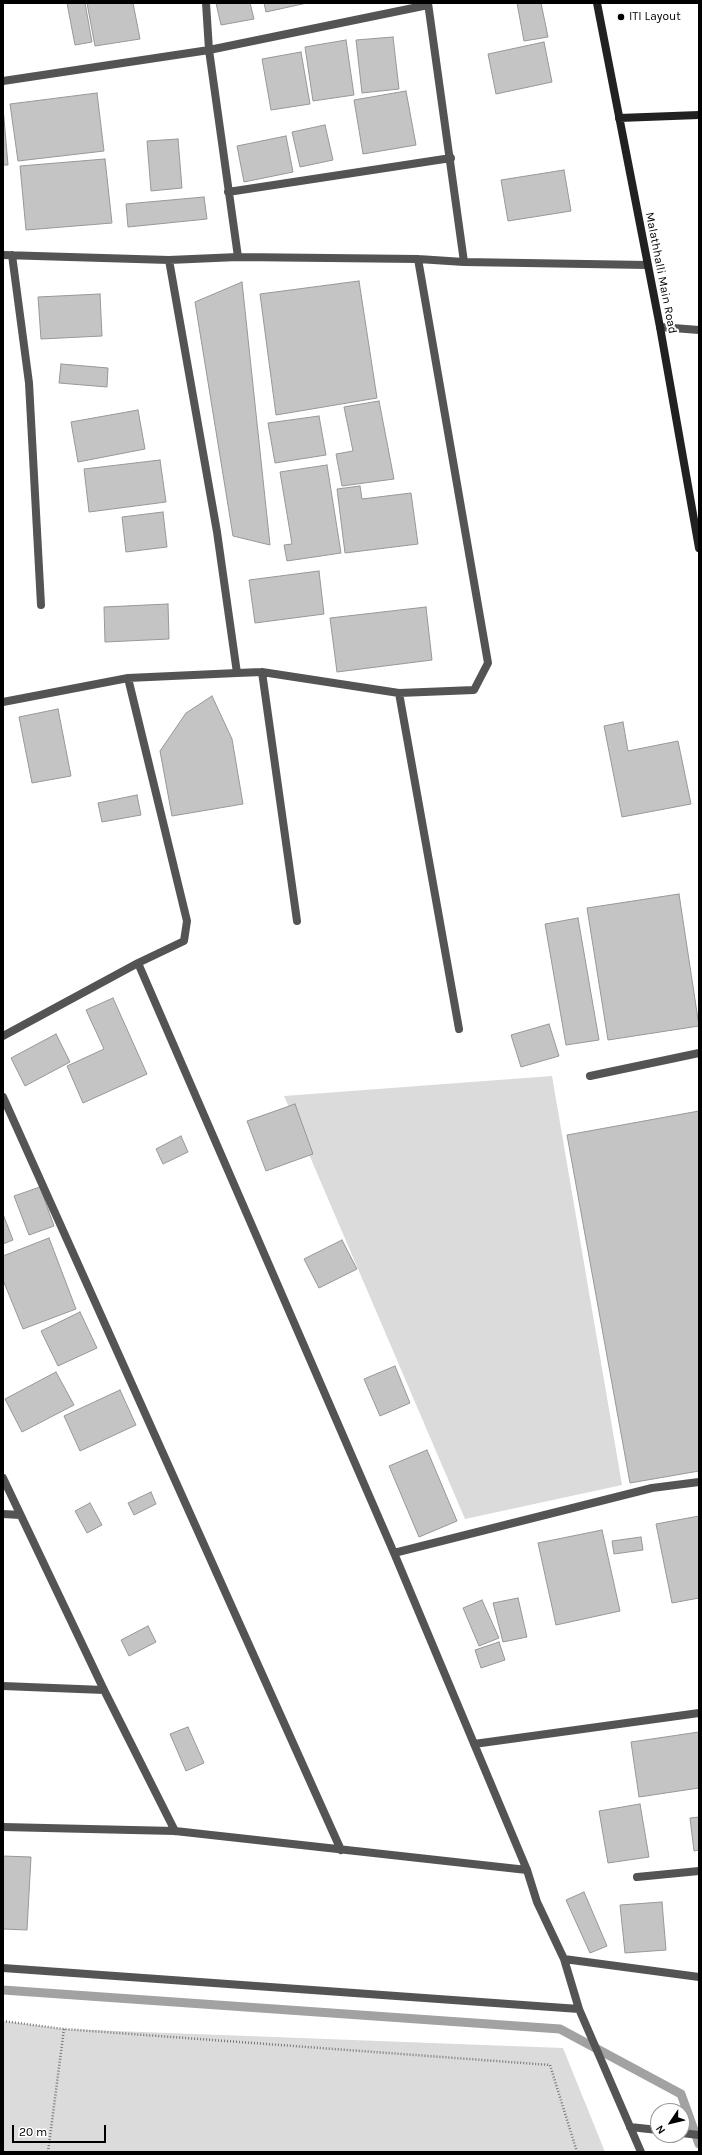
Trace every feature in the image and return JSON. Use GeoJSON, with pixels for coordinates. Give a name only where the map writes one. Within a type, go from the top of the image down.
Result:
{"type":"FeatureCollection","features":[{"type":"Feature","properties":{"kind":"main road","name":"Malathhalli Main Road"},"geometry":{"type":"LineString","coordinates":[[597,3],[660,327],[699,548]]}},
{"type":"Feature","properties":{"kind":"main road"},"geometry":{"type":"LineString","coordinates":[[619,118],[699,115]]}},
{"type":"Feature","properties":{"kind":"street"},"geometry":{"type":"LineString","coordinates":[[206,3],[209,50],[238,257]]}},
{"type":"Feature","properties":{"kind":"street"},"geometry":{"type":"LineString","coordinates":[[3,81],[209,50],[428,4],[451,158],[464,262]]}},
{"type":"Feature","properties":{"kind":"street"},"geometry":{"type":"LineString","coordinates":[[228,192],[451,158]]}},
{"type":"Feature","properties":{"kind":"street"},"geometry":{"type":"LineString","coordinates":[[3,255],[169,260],[238,257],[418,259],[464,262],[647,265]]}},
{"type":"Feature","properties":{"kind":"street"},"geometry":{"type":"LineString","coordinates":[[12,256],[29,384],[41,605]]}},
{"type":"Feature","properties":{"kind":"street"},"geometry":{"type":"LineString","coordinates":[[3,702],[128,678],[262,672],[399,693],[474,690],[488,663],[418,259]]}},
{"type":"Feature","properties":{"kind":"street"},"geometry":{"type":"LineString","coordinates":[[169,260],[217,532],[236,673]]}},
{"type":"Feature","properties":{"kind":"street"},"geometry":{"type":"LineString","coordinates":[[660,327],[699,330]]}},
{"type":"Feature","properties":{"kind":"street"},"geometry":{"type":"LineString","coordinates":[[262,672],[297,921]]}},
{"type":"Feature","properties":{"kind":"street"},"geometry":{"type":"LineString","coordinates":[[3,1036],[138,963],[184,941],[187,921],[128,678]]}},
{"type":"Feature","properties":{"kind":"street"},"geometry":{"type":"LineString","coordinates":[[399,693],[459,1029]]}},
{"type":"Feature","properties":{"kind":"street"},"geometry":{"type":"LineString","coordinates":[[138,963],[394,1553],[527,1870],[537,1902],[564,1958],[579,2009],[641,2152]]}},
{"type":"Feature","properties":{"kind":"street"},"geometry":{"type":"LineString","coordinates":[[590,1076],[699,1053]]}},
{"type":"Feature","properties":{"kind":"street"},"geometry":{"type":"LineString","coordinates":[[3,1097],[341,1850]]}},
{"type":"Feature","properties":{"kind":"street"},"geometry":{"type":"LineString","coordinates":[[3,1478],[104,1690],[175,1831]]}},
{"type":"Feature","properties":{"kind":"street"},"geometry":{"type":"LineString","coordinates":[[394,1553],[652,1488],[699,1482]]}},
{"type":"Feature","properties":{"kind":"street"},"geometry":{"type":"LineString","coordinates":[[3,1514],[20,1515]]}},
{"type":"Feature","properties":{"kind":"street"},"geometry":{"type":"LineString","coordinates":[[3,1686],[104,1690]]}},
{"type":"Feature","properties":{"kind":"street"},"geometry":{"type":"LineString","coordinates":[[474,1744],[699,1713]]}},
{"type":"Feature","properties":{"kind":"street"},"geometry":{"type":"LineString","coordinates":[[3,1827],[175,1831],[527,1870]]}},
{"type":"Feature","properties":{"kind":"street"},"geometry":{"type":"LineString","coordinates":[[637,1877],[699,1871]]}},
{"type":"Feature","properties":{"kind":"street"},"geometry":{"type":"LineString","coordinates":[[564,1958],[699,1977]]}},
{"type":"Feature","properties":{"kind":"street"},"geometry":{"type":"LineString","coordinates":[[3,1968],[579,2009]]}},
{"type":"Feature","properties":{"kind":"street"},"geometry":{"type":"LineString","coordinates":[[630,2127],[650,2129]]}},
{"type":"Feature","properties":{"kind":"path"},"geometry":{"type":"LineString","coordinates":[[3,2021],[64,2029],[550,2065],[577,2152]]}},
{"type":"Feature","properties":{"kind":"path"},"geometry":{"type":"LineString","coordinates":[[48,2152],[64,2029]]}},
{"type":"Feature","properties":{"kind":"shaded area"},"geometry":{"type":"Polygon","coordinates":[[[552,1076],[622,1485],[465,1519],[284,1096],[552,1076]]]}},
{"type":"Feature","properties":{"kind":"shaded area"},"geometry":{"type":"Polygon","coordinates":[[[3,2021],[64,2029],[563,2048],[605,2152],[3,2152],[3,2021]]]}},
{"type":"Feature","properties":{"kind":"building"},"geometry":{"type":"Polygon","coordinates":[[[67,3],[85,3],[92,42],[75,45],[67,3]]]}},
{"type":"Feature","properties":{"kind":"building"},"geometry":{"type":"Polygon","coordinates":[[[87,3],[133,3],[140,39],[95,46],[87,3]]]}},
{"type":"Feature","properties":{"kind":"building"},"geometry":{"type":"Polygon","coordinates":[[[216,3],[250,3],[254,19],[221,25],[216,3]]]}},
{"type":"Feature","properties":{"kind":"building"},"geometry":{"type":"Polygon","coordinates":[[[264,3],[307,3],[266,12],[264,3]]]}},
{"type":"Feature","properties":{"kind":"building"},"geometry":{"type":"Polygon","coordinates":[[[517,3],[541,3],[548,37],[524,41],[517,3]]]}},
{"type":"Feature","properties":{"kind":"building"},"geometry":{"type":"Polygon","coordinates":[[[393,37],[399,89],[362,93],[356,40],[393,37]]]}},
{"type":"Feature","properties":{"kind":"building"},"geometry":{"type":"Polygon","coordinates":[[[346,40],[354,95],[313,101],[305,47],[346,40]]]}},
{"type":"Feature","properties":{"kind":"building"},"geometry":{"type":"Polygon","coordinates":[[[544,42],[552,82],[496,94],[488,54],[544,42]]]}},
{"type":"Feature","properties":{"kind":"building"},"geometry":{"type":"Polygon","coordinates":[[[301,52],[310,104],[271,110],[262,59],[301,52]]]}},
{"type":"Feature","properties":{"kind":"building"},"geometry":{"type":"Polygon","coordinates":[[[406,91],[416,145],[363,154],[354,100],[406,91]]]}},
{"type":"Feature","properties":{"kind":"building"},"geometry":{"type":"Polygon","coordinates":[[[97,93],[104,151],[18,161],[10,104],[97,93]]]}},
{"type":"Feature","properties":{"kind":"building"},"geometry":{"type":"Polygon","coordinates":[[[3,107],[8,165],[3,165],[3,107]]]}},
{"type":"Feature","properties":{"kind":"building"},"geometry":{"type":"Polygon","coordinates":[[[325,125],[333,160],[300,167],[292,132],[325,125]]]}},
{"type":"Feature","properties":{"kind":"building"},"geometry":{"type":"Polygon","coordinates":[[[286,136],[293,172],[244,182],[237,146],[286,136]]]}},
{"type":"Feature","properties":{"kind":"building"},"geometry":{"type":"Polygon","coordinates":[[[178,139],[182,188],[151,191],[147,141],[178,139]]]}},
{"type":"Feature","properties":{"kind":"building"},"geometry":{"type":"Polygon","coordinates":[[[105,159],[112,223],[26,230],[20,166],[105,159]]]}},
{"type":"Feature","properties":{"kind":"building"},"geometry":{"type":"Polygon","coordinates":[[[564,170],[571,211],[508,221],[501,180],[564,170]]]}},
{"type":"Feature","properties":{"kind":"building"},"geometry":{"type":"Polygon","coordinates":[[[204,197],[207,219],[128,227],[126,204],[204,197]]]}},
{"type":"Feature","properties":{"kind":"building"},"geometry":{"type":"Polygon","coordinates":[[[359,281],[377,398],[276,415],[260,294],[359,281]]]}},
{"type":"Feature","properties":{"kind":"building"},"geometry":{"type":"Polygon","coordinates":[[[242,282],[270,545],[233,536],[195,302],[242,282]]]}},
{"type":"Feature","properties":{"kind":"building"},"geometry":{"type":"Polygon","coordinates":[[[100,294],[102,336],[41,339],[38,297],[100,294]]]}},
{"type":"Feature","properties":{"kind":"building"},"geometry":{"type":"Polygon","coordinates":[[[61,364],[108,368],[107,387],[59,383],[61,364]]]}},
{"type":"Feature","properties":{"kind":"building"},"geometry":{"type":"Polygon","coordinates":[[[379,401],[394,479],[342,486],[336,454],[353,451],[344,407],[379,401]]]}},
{"type":"Feature","properties":{"kind":"building"},"geometry":{"type":"Polygon","coordinates":[[[138,410],[145,449],[78,462],[71,422],[138,410]]]}},
{"type":"Feature","properties":{"kind":"building"},"geometry":{"type":"Polygon","coordinates":[[[319,416],[326,455],[275,463],[268,423],[319,416]]]}},
{"type":"Feature","properties":{"kind":"building"},"geometry":{"type":"Polygon","coordinates":[[[160,460],[166,502],[89,512],[84,469],[160,460]]]}},
{"type":"Feature","properties":{"kind":"building"},"geometry":{"type":"Polygon","coordinates":[[[327,465],[341,553],[287,561],[284,545],[292,544],[280,472],[327,465]]]}},
{"type":"Feature","properties":{"kind":"building"},"geometry":{"type":"Polygon","coordinates":[[[360,486],[362,499],[411,493],[418,544],[345,553],[337,489],[360,486]]]}},
{"type":"Feature","properties":{"kind":"building"},"geometry":{"type":"Polygon","coordinates":[[[163,512],[167,547],[126,552],[122,517],[163,512]]]}},
{"type":"Feature","properties":{"kind":"building"},"geometry":{"type":"Polygon","coordinates":[[[319,571],[324,614],[255,623],[249,580],[319,571]]]}},
{"type":"Feature","properties":{"kind":"building"},"geometry":{"type":"Polygon","coordinates":[[[168,604],[169,639],[105,642],[104,607],[168,604]]]}},
{"type":"Feature","properties":{"kind":"building"},"geometry":{"type":"Polygon","coordinates":[[[426,607],[432,660],[337,672],[330,618],[426,607]]]}},
{"type":"Feature","properties":{"kind":"building"},"geometry":{"type":"Polygon","coordinates":[[[212,696],[232,739],[243,804],[172,816],[160,751],[186,713],[212,696]]]}},
{"type":"Feature","properties":{"kind":"building"},"geometry":{"type":"Polygon","coordinates":[[[58,709],[71,776],[32,783],[19,717],[58,709]]]}},
{"type":"Feature","properties":{"kind":"building"},"geometry":{"type":"Polygon","coordinates":[[[623,722],[628,751],[678,741],[691,804],[622,817],[604,726],[623,722]]]}},
{"type":"Feature","properties":{"kind":"building"},"geometry":{"type":"Polygon","coordinates":[[[137,795],[141,815],[102,822],[98,803],[137,795]]]}},
{"type":"Feature","properties":{"kind":"building"},"geometry":{"type":"Polygon","coordinates":[[[679,894],[699,1026],[608,1040],[587,908],[679,894]]]}},
{"type":"Feature","properties":{"kind":"building"},"geometry":{"type":"Polygon","coordinates":[[[578,918],[599,1040],[566,1045],[545,924],[578,918]]]}},
{"type":"Feature","properties":{"kind":"building"},"geometry":{"type":"Polygon","coordinates":[[[113,998],[147,1074],[83,1103],[67,1066],[104,1049],[86,1010],[113,998]]]}},
{"type":"Feature","properties":{"kind":"building"},"geometry":{"type":"Polygon","coordinates":[[[549,1024],[559,1056],[521,1067],[511,1035],[549,1024]]]}},
{"type":"Feature","properties":{"kind":"building"},"geometry":{"type":"Polygon","coordinates":[[[56,1034],[70,1062],[25,1086],[11,1058],[56,1034]]]}},
{"type":"Feature","properties":{"kind":"building"},"geometry":{"type":"Polygon","coordinates":[[[295,1104],[313,1154],[266,1171],[247,1121],[295,1104]]]}},
{"type":"Feature","properties":{"kind":"building"},"geometry":{"type":"Polygon","coordinates":[[[699,1111],[699,1471],[630,1483],[567,1135],[699,1111]]]}},
{"type":"Feature","properties":{"kind":"building"},"geometry":{"type":"Polygon","coordinates":[[[181,1136],[188,1152],[163,1164],[156,1149],[181,1136]]]}},
{"type":"Feature","properties":{"kind":"building"},"geometry":{"type":"Polygon","coordinates":[[[40,1187],[54,1226],[29,1235],[14,1196],[40,1187]]]}},
{"type":"Feature","properties":{"kind":"building"},"geometry":{"type":"Polygon","coordinates":[[[3,1214],[13,1240],[3,1244],[3,1214]]]}},
{"type":"Feature","properties":{"kind":"building"},"geometry":{"type":"Polygon","coordinates":[[[49,1238],[76,1309],[23,1329],[3,1280],[3,1256],[49,1238]]]}},
{"type":"Feature","properties":{"kind":"building"},"geometry":{"type":"Polygon","coordinates":[[[342,1240],[357,1269],[319,1288],[304,1259],[342,1240]]]}},
{"type":"Feature","properties":{"kind":"building"},"geometry":{"type":"Polygon","coordinates":[[[80,1312],[97,1348],[58,1366],[41,1331],[80,1312]]]}},
{"type":"Feature","properties":{"kind":"building"},"geometry":{"type":"Polygon","coordinates":[[[395,1366],[410,1403],[380,1416],[364,1379],[395,1366]]]}},
{"type":"Feature","properties":{"kind":"building"},"geometry":{"type":"Polygon","coordinates":[[[56,1372],[74,1405],[22,1432],[5,1399],[56,1372]]]}},
{"type":"Feature","properties":{"kind":"building"},"geometry":{"type":"Polygon","coordinates":[[[120,1390],[136,1425],[80,1451],[64,1416],[120,1390]]]}},
{"type":"Feature","properties":{"kind":"building"},"geometry":{"type":"Polygon","coordinates":[[[427,1450],[457,1521],[419,1537],[389,1466],[427,1450]]]}},
{"type":"Feature","properties":{"kind":"building"},"geometry":{"type":"Polygon","coordinates":[[[151,1492],[156,1504],[134,1515],[128,1503],[151,1492]]]}},
{"type":"Feature","properties":{"kind":"building"},"geometry":{"type":"Polygon","coordinates":[[[90,1503],[102,1525],[87,1533],[75,1511],[90,1503]]]}},
{"type":"Feature","properties":{"kind":"building"},"geometry":{"type":"Polygon","coordinates":[[[699,1516],[699,1598],[672,1603],[656,1524],[699,1516]]]}},
{"type":"Feature","properties":{"kind":"building"},"geometry":{"type":"Polygon","coordinates":[[[602,1530],[620,1611],[556,1625],[538,1543],[602,1530]]]}},
{"type":"Feature","properties":{"kind":"building"},"geometry":{"type":"Polygon","coordinates":[[[641,1537],[643,1550],[614,1554],[612,1541],[641,1537]]]}},
{"type":"Feature","properties":{"kind":"building"},"geometry":{"type":"Polygon","coordinates":[[[518,1598],[527,1637],[503,1642],[493,1603],[518,1598]]]}},
{"type":"Feature","properties":{"kind":"building"},"geometry":{"type":"Polygon","coordinates":[[[482,1600],[499,1638],[479,1646],[463,1608],[482,1600]]]}},
{"type":"Feature","properties":{"kind":"building"},"geometry":{"type":"Polygon","coordinates":[[[148,1626],[156,1642],[129,1656],[121,1640],[148,1626]]]}},
{"type":"Feature","properties":{"kind":"building"},"geometry":{"type":"Polygon","coordinates":[[[499,1642],[505,1660],[481,1668],[475,1650],[499,1642]]]}},
{"type":"Feature","properties":{"kind":"building"},"geometry":{"type":"Polygon","coordinates":[[[188,1727],[204,1763],[186,1771],[170,1734],[188,1727]]]}},
{"type":"Feature","properties":{"kind":"building"},"geometry":{"type":"Polygon","coordinates":[[[699,1732],[699,1788],[639,1797],[631,1742],[699,1732]]]}},
{"type":"Feature","properties":{"kind":"building"},"geometry":{"type":"Polygon","coordinates":[[[640,1804],[649,1857],[608,1863],[599,1811],[640,1804]]]}},
{"type":"Feature","properties":{"kind":"building"},"geometry":{"type":"Polygon","coordinates":[[[699,1817],[699,1850],[694,1851],[690,1818],[699,1817]]]}},
{"type":"Feature","properties":{"kind":"building"},"geometry":{"type":"Polygon","coordinates":[[[3,1856],[31,1857],[27,1930],[3,1929],[3,1856]]]}},
{"type":"Feature","properties":{"kind":"building"},"geometry":{"type":"Polygon","coordinates":[[[584,1892],[607,1946],[590,1953],[566,1900],[584,1892]]]}},
{"type":"Feature","properties":{"kind":"building"},"geometry":{"type":"Polygon","coordinates":[[[662,1902],[666,1950],[625,1953],[620,1905],[662,1902]]]}},
{"type":"Feature","properties":{"kind":"waterway"},"geometry":{"type":"LineString","coordinates":[[3,1990],[560,2029],[681,2094],[699,2144]]}},
{"type":"Feature","properties":{"kind":"place","name":"ITI Layout"},"geometry":{"type":"Point","coordinates":[621,17]}}]}
